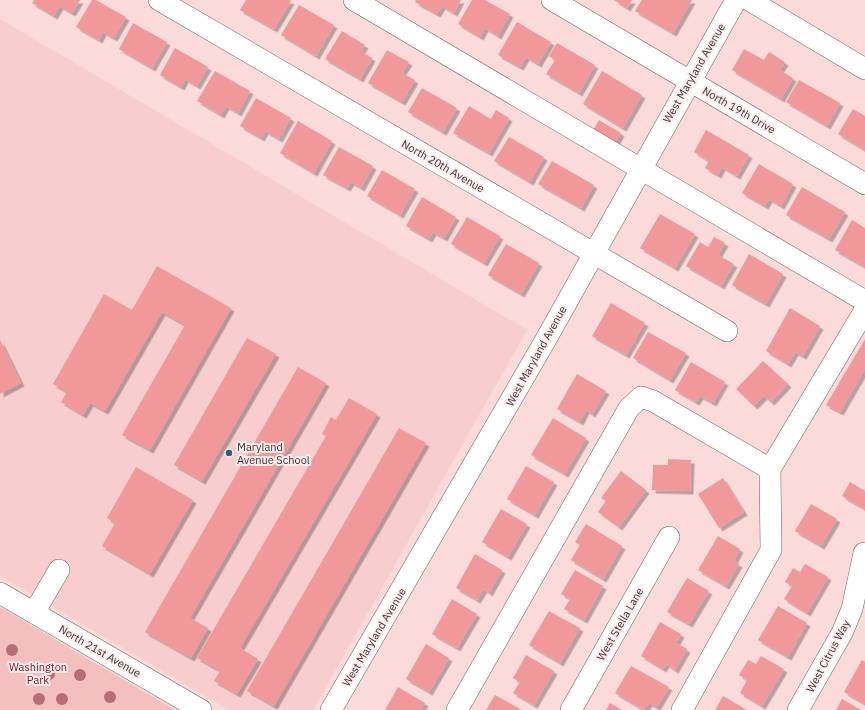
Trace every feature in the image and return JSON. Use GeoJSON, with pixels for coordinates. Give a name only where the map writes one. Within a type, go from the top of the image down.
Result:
{"type":"FeatureCollection","features":[{"type":"Feature","properties":{"kind":"street","name":"North 20th Avenue"},"geometry":{"type":"LineString","coordinates":[[159,0],[727,332]]}},
{"type":"Feature","properties":{"kind":"street"},"geometry":{"type":"LineString","coordinates":[[354,0],[865,301]]}},
{"type":"Feature","properties":{"kind":"street","name":"North 19th Drive"},"geometry":{"type":"LineString","coordinates":[[552,0],[865,184]]}},
{"type":"Feature","properties":{"kind":"street","name":"West Maryland Avenue"},"geometry":{"type":"LineString","coordinates":[[331,710],[400,594],[545,341],[640,168],[736,0]]}},
{"type":"Feature","properties":{"kind":"street"},"geometry":{"type":"LineString","coordinates":[[749,0],[865,69]]}},
{"type":"Feature","properties":{"kind":"street"},"geometry":{"type":"LineString","coordinates":[[682,710],[771,550],[770,469],[865,310]]}},
{"type":"Feature","properties":{"kind":"street"},"geometry":{"type":"LineString","coordinates":[[457,710],[629,408],[641,397],[653,402],[770,469]]}},
{"type":"Feature","properties":{"kind":"street","name":"West Stella Lane"},"geometry":{"type":"LineString","coordinates":[[571,710],[668,537]]}},
{"type":"Feature","properties":{"kind":"street","name":"West Citrus Way"},"geometry":{"type":"LineString","coordinates":[[798,710],[842,633],[852,609],[864,553]]}},
{"type":"Feature","properties":{"kind":"street"},"geometry":{"type":"LineString","coordinates":[[34,613],[60,570]]}},
{"type":"Feature","properties":{"kind":"street","name":"North 21st Avenue"},"geometry":{"type":"LineString","coordinates":[[0,593],[201,710]]}},
{"type":"Feature","properties":{"kind":"shaded area","name":"Maryland Avenue School"},"geometry":{"type":"Polygon","coordinates":[[[0,19],[527,330],[313,710],[229,710],[0,576],[0,19]]]}},
{"type":"Feature","properties":{"kind":"green space","name":"Washington Park"},"geometry":{"type":"Polygon","coordinates":[[[0,607],[175,710],[0,710],[0,607]]]}},
{"type":"Feature","properties":{"kind":"building"},"geometry":{"type":"Polygon","coordinates":[[[34,0],[80,0],[72,13],[60,6],[54,16],[32,3],[34,0]]]}},
{"type":"Feature","properties":{"kind":"building"},"geometry":{"type":"Polygon","coordinates":[[[92,0],[96,0],[126,17],[114,38],[103,32],[99,40],[76,27],[92,0]]]}},
{"type":"Feature","properties":{"kind":"building"},"geometry":{"type":"Polygon","coordinates":[[[246,0],[291,1],[274,29],[240,10],[246,0]]]}},
{"type":"Feature","properties":{"kind":"building"},"geometry":{"type":"Polygon","coordinates":[[[416,0],[461,0],[454,13],[442,6],[437,14],[415,2],[416,0]]]}},
{"type":"Feature","properties":{"kind":"building"},"geometry":{"type":"Polygon","coordinates":[[[472,0],[485,0],[510,14],[498,36],[485,28],[480,37],[458,24],[472,0]]]}},
{"type":"Feature","properties":{"kind":"building"},"geometry":{"type":"Polygon","coordinates":[[[614,0],[632,0],[627,8],[614,0]]]}},
{"type":"Feature","properties":{"kind":"building"},"geometry":{"type":"Polygon","coordinates":[[[642,0],[692,0],[673,33],[635,11],[642,0]]]}},
{"type":"Feature","properties":{"kind":"building"},"geometry":{"type":"Polygon","coordinates":[[[299,5],[334,25],[316,56],[281,35],[299,5]]]}},
{"type":"Feature","properties":{"kind":"building"},"geometry":{"type":"Polygon","coordinates":[[[517,22],[551,42],[538,64],[526,57],[520,67],[498,55],[517,22]]]}},
{"type":"Feature","properties":{"kind":"building"},"geometry":{"type":"Polygon","coordinates":[[[133,23],[167,42],[152,68],[119,49],[133,23]]]}},
{"type":"Feature","properties":{"kind":"building"},"geometry":{"type":"Polygon","coordinates":[[[342,31],[365,45],[361,51],[372,58],[360,79],[325,59],[342,31]]]}},
{"type":"Feature","properties":{"kind":"building"},"geometry":{"type":"Polygon","coordinates":[[[557,43],[595,65],[579,93],[546,74],[555,60],[549,56],[557,43]]]}},
{"type":"Feature","properties":{"kind":"building"},"geometry":{"type":"Polygon","coordinates":[[[175,48],[208,67],[197,86],[185,79],[181,87],[160,75],[175,48]]]}},
{"type":"Feature","properties":{"kind":"building"},"geometry":{"type":"Polygon","coordinates":[[[744,49],[764,60],[769,52],[785,62],[780,70],[793,78],[781,99],[732,70],[744,49]]]}},
{"type":"Feature","properties":{"kind":"building"},"geometry":{"type":"Polygon","coordinates":[[[387,50],[409,62],[402,73],[415,80],[402,102],[368,83],[387,50]]]}},
{"type":"Feature","properties":{"kind":"building"},"geometry":{"type":"Polygon","coordinates":[[[215,71],[250,91],[238,113],[226,106],[221,115],[197,101],[215,71]]]}},
{"type":"Feature","properties":{"kind":"building"},"geometry":{"type":"Polygon","coordinates":[[[602,71],[642,95],[623,128],[583,104],[602,71]]]}},
{"type":"Feature","properties":{"kind":"building"},"geometry":{"type":"Polygon","coordinates":[[[799,80],[840,103],[827,126],[786,102],[799,80]]]}},
{"type":"Feature","properties":{"kind":"building"},"geometry":{"type":"Polygon","coordinates":[[[422,88],[457,108],[443,132],[408,112],[422,88]]]}},
{"type":"Feature","properties":{"kind":"building"},"geometry":{"type":"Polygon","coordinates":[[[256,98],[291,118],[279,139],[265,131],[261,138],[240,126],[256,98]]]}},
{"type":"Feature","properties":{"kind":"building"},"geometry":{"type":"Polygon","coordinates":[[[469,106],[491,119],[496,110],[509,118],[489,153],[453,133],[469,106]]]}},
{"type":"Feature","properties":{"kind":"building"},"geometry":{"type":"Polygon","coordinates":[[[853,109],[865,116],[865,150],[838,134],[853,109]]]}},
{"type":"Feature","properties":{"kind":"building"},"geometry":{"type":"Polygon","coordinates":[[[599,120],[621,133],[614,145],[592,132],[599,120]]]}},
{"type":"Feature","properties":{"kind":"building"},"geometry":{"type":"Polygon","coordinates":[[[298,121],[332,141],[314,173],[280,153],[298,121]]]}},
{"type":"Feature","properties":{"kind":"building"},"geometry":{"type":"Polygon","coordinates":[[[706,130],[749,155],[737,176],[722,167],[718,175],[705,168],[709,161],[694,152],[706,130]]]}},
{"type":"Feature","properties":{"kind":"building"},"geometry":{"type":"Polygon","coordinates":[[[509,137],[544,157],[530,182],[494,161],[509,137]]]}},
{"type":"Feature","properties":{"kind":"building"},"geometry":{"type":"Polygon","coordinates":[[[339,147],[373,166],[361,188],[351,182],[347,188],[323,175],[339,147]]]}},
{"type":"Feature","properties":{"kind":"building"},"geometry":{"type":"Polygon","coordinates":[[[552,161],[594,185],[581,208],[538,184],[552,161]]]}},
{"type":"Feature","properties":{"kind":"building"},"geometry":{"type":"Polygon","coordinates":[[[759,164],[793,184],[781,206],[769,199],[765,206],[742,193],[759,164]]]}},
{"type":"Feature","properties":{"kind":"building"},"geometry":{"type":"Polygon","coordinates":[[[382,170],[415,189],[400,215],[367,196],[382,170]]]}},
{"type":"Feature","properties":{"kind":"building"},"geometry":{"type":"Polygon","coordinates":[[[802,187],[845,212],[829,239],[786,215],[802,187]]]}},
{"type":"Feature","properties":{"kind":"building"},"geometry":{"type":"Polygon","coordinates":[[[422,197],[456,217],[444,238],[433,232],[429,239],[406,226],[422,197]]]}},
{"type":"Feature","properties":{"kind":"building"},"geometry":{"type":"Polygon","coordinates":[[[660,214],[695,234],[675,268],[640,248],[660,214]]]}},
{"type":"Feature","properties":{"kind":"building"},"geometry":{"type":"Polygon","coordinates":[[[467,217],[500,236],[484,263],[451,244],[467,217]]]}},
{"type":"Feature","properties":{"kind":"building"},"geometry":{"type":"Polygon","coordinates":[[[852,220],[865,228],[865,267],[835,250],[852,220]]]}},
{"type":"Feature","properties":{"kind":"building"},"geometry":{"type":"Polygon","coordinates":[[[714,237],[725,243],[718,255],[734,264],[721,286],[686,266],[700,242],[708,247],[714,237]]]}},
{"type":"Feature","properties":{"kind":"building"},"geometry":{"type":"Polygon","coordinates":[[[506,244],[539,263],[521,294],[488,275],[506,244]]]}},
{"type":"Feature","properties":{"kind":"building"},"geometry":{"type":"Polygon","coordinates":[[[749,254],[783,274],[766,304],[732,285],[749,254]]]}},
{"type":"Feature","properties":{"kind":"building"},"geometry":{"type":"Polygon","coordinates":[[[157,266],[231,308],[150,450],[122,435],[185,325],[162,312],[105,411],[90,403],[83,415],[61,402],[67,392],[53,384],[104,294],[132,310],[157,266]]]}},
{"type":"Feature","properties":{"kind":"building"},"geometry":{"type":"Polygon","coordinates":[[[611,303],[645,323],[626,355],[592,336],[611,303]]]}},
{"type":"Feature","properties":{"kind":"building"},"geometry":{"type":"Polygon","coordinates":[[[790,308],[820,326],[803,356],[795,352],[788,364],[766,351],[790,308]]]}},
{"type":"Feature","properties":{"kind":"building"},"geometry":{"type":"Polygon","coordinates":[[[648,332],[686,353],[670,380],[633,358],[648,332]]]}},
{"type":"Feature","properties":{"kind":"building"},"geometry":{"type":"Polygon","coordinates":[[[247,338],[276,354],[202,481],[174,465],[247,338]]]}},
{"type":"Feature","properties":{"kind":"building"},"geometry":{"type":"Polygon","coordinates":[[[865,339],[865,369],[840,412],[826,405],[865,339]]]}},
{"type":"Feature","properties":{"kind":"building"},"geometry":{"type":"Polygon","coordinates":[[[0,340],[21,383],[0,394],[0,340]]]}},
{"type":"Feature","properties":{"kind":"building"},"geometry":{"type":"Polygon","coordinates":[[[763,361],[788,384],[771,402],[764,396],[754,406],[736,389],[763,361]]]}},
{"type":"Feature","properties":{"kind":"building"},"geometry":{"type":"Polygon","coordinates":[[[691,362],[725,382],[713,403],[700,396],[696,402],[675,390],[691,362]]]}},
{"type":"Feature","properties":{"kind":"building"},"geometry":{"type":"Polygon","coordinates":[[[298,367],[326,383],[190,618],[208,628],[191,658],[145,632],[298,367]]]}},
{"type":"Feature","properties":{"kind":"building"},"geometry":{"type":"Polygon","coordinates":[[[577,374],[606,391],[592,414],[586,410],[580,422],[557,409],[577,374]]]}},
{"type":"Feature","properties":{"kind":"building"},"geometry":{"type":"Polygon","coordinates":[[[349,398],[377,414],[240,648],[258,659],[237,694],[214,681],[220,671],[197,658],[326,436],[322,434],[331,417],[336,420],[349,398]]]}},
{"type":"Feature","properties":{"kind":"building"},"geometry":{"type":"Polygon","coordinates":[[[553,418],[586,438],[565,474],[531,455],[553,418]]]}},
{"type":"Feature","properties":{"kind":"building"},"geometry":{"type":"Polygon","coordinates":[[[399,428],[426,443],[274,706],[247,691],[399,428]]]}},
{"type":"Feature","properties":{"kind":"building"},"geometry":{"type":"Polygon","coordinates":[[[668,459],[691,460],[690,491],[652,490],[653,465],[668,465],[668,459]]]}},
{"type":"Feature","properties":{"kind":"building"},"geometry":{"type":"Polygon","coordinates":[[[526,466],[554,482],[535,515],[507,499],[526,466]]]}},
{"type":"Feature","properties":{"kind":"building"},"geometry":{"type":"Polygon","coordinates":[[[136,467],[193,500],[150,574],[102,546],[115,523],[107,518],[136,467]]]}},
{"type":"Feature","properties":{"kind":"building"},"geometry":{"type":"Polygon","coordinates":[[[621,471],[646,490],[619,527],[598,512],[606,501],[601,498],[621,471]]]}},
{"type":"Feature","properties":{"kind":"building"},"geometry":{"type":"Polygon","coordinates":[[[723,478],[744,512],[719,528],[698,494],[723,478]]]}},
{"type":"Feature","properties":{"kind":"building"},"geometry":{"type":"Polygon","coordinates":[[[850,482],[865,491],[865,509],[842,496],[850,482]]]}},
{"type":"Feature","properties":{"kind":"building"},"geometry":{"type":"Polygon","coordinates":[[[811,504],[837,519],[821,546],[795,531],[811,504]]]}},
{"type":"Feature","properties":{"kind":"building"},"geometry":{"type":"Polygon","coordinates":[[[501,509],[527,524],[508,557],[482,542],[501,509]]]}},
{"type":"Feature","properties":{"kind":"building"},"geometry":{"type":"Polygon","coordinates":[[[586,524],[622,546],[603,579],[571,560],[580,545],[575,542],[586,524]]]}},
{"type":"Feature","properties":{"kind":"building"},"geometry":{"type":"Polygon","coordinates":[[[718,536],[740,549],[734,561],[739,564],[726,586],[698,570],[718,536]]]}},
{"type":"Feature","properties":{"kind":"building"},"geometry":{"type":"Polygon","coordinates":[[[475,554],[502,570],[489,593],[484,589],[477,600],[456,588],[475,554]]]}},
{"type":"Feature","properties":{"kind":"building"},"geometry":{"type":"Polygon","coordinates":[[[805,564],[828,577],[807,613],[784,599],[792,586],[785,582],[793,568],[800,572],[805,564]]]}},
{"type":"Feature","properties":{"kind":"building"},"geometry":{"type":"Polygon","coordinates":[[[575,570],[603,586],[584,620],[564,609],[570,599],[561,594],[575,570]]]}},
{"type":"Feature","properties":{"kind":"building"},"geometry":{"type":"Polygon","coordinates":[[[687,578],[709,591],[689,624],[667,612],[687,578]]]}},
{"type":"Feature","properties":{"kind":"building"},"geometry":{"type":"Polygon","coordinates":[[[452,599],[477,614],[457,648],[432,634],[452,599]]]}},
{"type":"Feature","properties":{"kind":"building"},"geometry":{"type":"Polygon","coordinates":[[[778,606],[807,623],[788,657],[758,640],[778,606]]]}},
{"type":"Feature","properties":{"kind":"building"},"geometry":{"type":"Polygon","coordinates":[[[549,611],[580,628],[560,663],[529,645],[549,611]]]}},
{"type":"Feature","properties":{"kind":"building"},"geometry":{"type":"Polygon","coordinates":[[[660,622],[681,634],[676,643],[687,649],[675,670],[666,664],[663,669],[641,656],[660,622]]]}},
{"type":"Feature","properties":{"kind":"building"},"geometry":{"type":"Polygon","coordinates":[[[426,644],[449,658],[429,692],[406,679],[426,644]]]}},
{"type":"Feature","properties":{"kind":"building"},"geometry":{"type":"Polygon","coordinates":[[[526,655],[554,671],[534,705],[513,693],[520,682],[513,678],[526,655]]]}},
{"type":"Feature","properties":{"kind":"building"},"geometry":{"type":"Polygon","coordinates":[[[761,656],[784,669],[762,706],[740,693],[747,680],[739,675],[748,660],[756,664],[761,656]]]}},
{"type":"Feature","properties":{"kind":"building"},"geometry":{"type":"Polygon","coordinates":[[[862,660],[865,662],[865,704],[844,692],[862,660]]]}},
{"type":"Feature","properties":{"kind":"building"},"geometry":{"type":"Polygon","coordinates":[[[631,666],[669,687],[657,707],[649,703],[644,710],[615,693],[631,666]]]}},
{"type":"Feature","properties":{"kind":"building"},"geometry":{"type":"Polygon","coordinates":[[[398,687],[425,703],[421,710],[385,710],[398,687]]]}},
{"type":"Feature","properties":{"kind":"building"},"geometry":{"type":"Polygon","coordinates":[[[495,695],[522,710],[486,710],[495,695]]]}},
{"type":"Feature","properties":{"kind":"building"},"geometry":{"type":"Polygon","coordinates":[[[723,696],[747,710],[715,710],[723,696]]]}},
{"type":"Feature","properties":{"kind":"building"},"geometry":{"type":"Polygon","coordinates":[[[842,699],[861,710],[836,710],[842,699]]]}},
{"type":"Feature","properties":{"kind":"building"},"geometry":{"type":"Polygon","coordinates":[[[610,703],[622,710],[606,710],[610,703]]]}},
{"type":"Feature","properties":{"kind":"place","name":"Maryland Avenue School"},"geometry":{"type":"Point","coordinates":[229,453]}}]}
